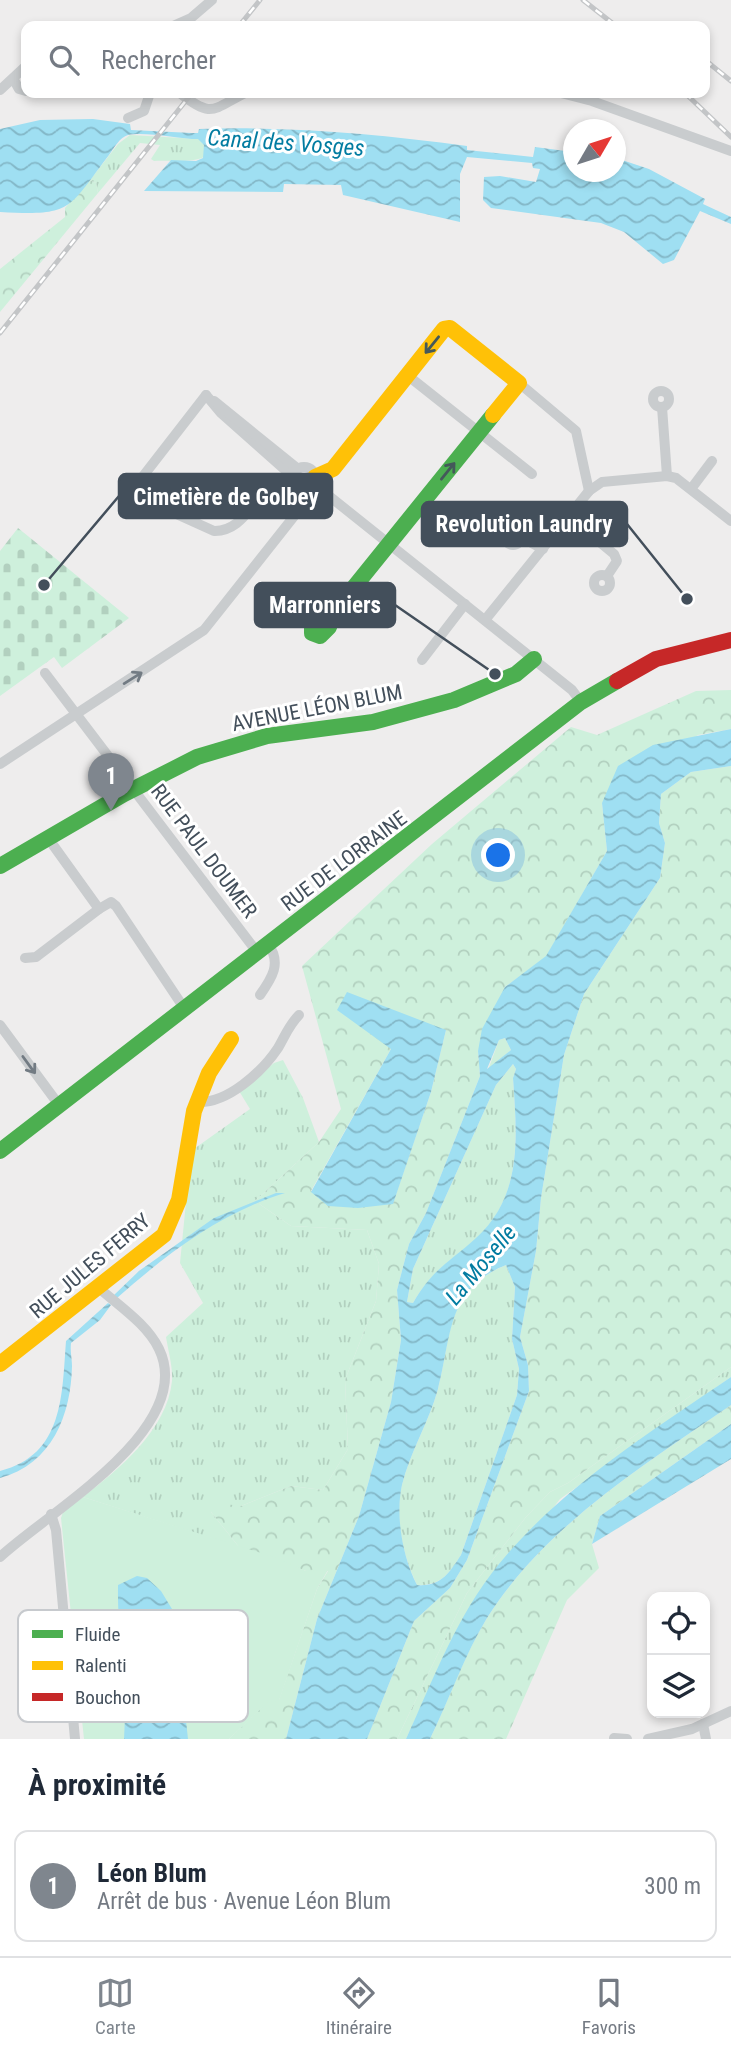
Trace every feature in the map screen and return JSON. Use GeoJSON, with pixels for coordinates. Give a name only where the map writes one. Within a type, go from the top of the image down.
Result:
{"type":"FeatureCollection","features":[{"type":"Feature","properties":{"kind":"street"},"geometry":{"type":"LineString","coordinates":[[184,21],[212,0]]}},
{"type":"Feature","properties":{"kind":"street"},"geometry":{"type":"LineString","coordinates":[[0,90],[21,72]]}},
{"type":"Feature","properties":{"kind":"street"},"geometry":{"type":"LineString","coordinates":[[14,80],[21,90]]}},
{"type":"Feature","properties":{"kind":"street"},"geometry":{"type":"LineString","coordinates":[[128,118],[144,111],[148,98]]}},
{"type":"Feature","properties":{"kind":"street"},"geometry":{"type":"LineString","coordinates":[[186,98],[198,107],[209,110],[219,109],[237,98]]}},
{"type":"Feature","properties":{"kind":"street"},"geometry":{"type":"LineString","coordinates":[[580,98],[731,151]]}},
{"type":"Feature","properties":{"kind":"street"},"geometry":{"type":"LineString","coordinates":[[0,764],[204,630],[303,505],[312,484],[308,468],[294,475],[273,483],[236,526],[223,531],[214,531],[130,493],[206,395],[236,416],[294,475],[296,488],[312,484],[333,469],[444,329],[450,328],[576,431],[589,491]]}},
{"type":"Feature","properties":{"kind":"street"},"geometry":{"type":"LineString","coordinates":[[407,375],[532,474]]}},
{"type":"Feature","properties":{"kind":"street"},"geometry":{"type":"LineString","coordinates":[[334,612],[519,383]]}},
{"type":"Feature","properties":{"kind":"street"},"geometry":{"type":"LineString","coordinates":[[662,407],[667,476]]}},
{"type":"Feature","properties":{"kind":"street"},"geometry":{"type":"LineString","coordinates":[[691,489],[712,461]]}},
{"type":"Feature","properties":{"kind":"street"},"geometry":{"type":"LineString","coordinates":[[485,620],[589,491],[602,482],[667,476],[676,478],[731,521]]}},
{"type":"Feature","properties":{"kind":"street"},"geometry":{"type":"LineString","coordinates":[[312,484],[534,659],[572,690],[580,702]]}},
{"type":"Feature","properties":{"kind":"street"},"geometry":{"type":"LineString","coordinates":[[568,516],[614,554],[617,561],[607,576]]}},
{"type":"Feature","properties":{"kind":"street"},"geometry":{"type":"LineString","coordinates":[[521,537],[543,550]]}},
{"type":"Feature","properties":{"kind":"street"},"geometry":{"type":"LineString","coordinates":[[422,660],[465,604]]}},
{"type":"Feature","properties":{"kind":"street","name":"RUE DE LORRAINE"},"geometry":{"type":"LineString","coordinates":[[0,1152],[580,702],[656,659],[731,639]]}},
{"type":"Feature","properties":{"kind":"street","name":"AVENUE LÉON BLUM"},"geometry":{"type":"LineString","coordinates":[[0,866],[133,789],[197,757],[245,741],[373,722],[454,700],[516,674],[534,659]]}},
{"type":"Feature","properties":{"kind":"street","name":"RUE PAUL DOUMER"},"geometry":{"type":"LineString","coordinates":[[45,673],[133,789],[263,948]]}},
{"type":"Feature","properties":{"kind":"street"},"geometry":{"type":"LineString","coordinates":[[48,838],[99,909]]}},
{"type":"Feature","properties":{"kind":"street"},"geometry":{"type":"LineString","coordinates":[[24,958],[36,957],[111,902],[184,1008]]}},
{"type":"Feature","properties":{"kind":"street"},"geometry":{"type":"LineString","coordinates":[[260,995],[275,967],[275,955],[263,948]]}},
{"type":"Feature","properties":{"kind":"street"},"geometry":{"type":"LineString","coordinates":[[197,1102],[224,1097],[250,1076],[272,1056],[299,1015]]}},
{"type":"Feature","properties":{"kind":"street"},"geometry":{"type":"LineString","coordinates":[[0,1025],[59,1105]]}},
{"type":"Feature","properties":{"kind":"street","name":"RUE JULES FERRY"},"geometry":{"type":"LineString","coordinates":[[0,1364],[10,1359],[158,1241],[176,1216],[188,1135],[197,1102],[208,1074],[231,1039]]}},
{"type":"Feature","properties":{"kind":"street"},"geometry":{"type":"LineString","coordinates":[[0,1557],[131,1448],[150,1421],[164,1389],[167,1376],[158,1346],[146,1331],[99,1288]]}},
{"type":"Feature","properties":{"kind":"street"},"geometry":{"type":"LineString","coordinates":[[51,1514],[56,1530],[63,1610]]}},
{"type":"Feature","properties":{"kind":"street"},"geometry":{"type":"LineString","coordinates":[[648,1739],[683,1732],[731,1710]]}},
{"type":"Feature","properties":{"kind":"street"},"geometry":{"type":"LineString","coordinates":[[703,1724],[706,1739]]}},
{"type":"Feature","properties":{"kind":"street"},"geometry":{"type":"LineString","coordinates":[[614,1738],[627,1739]]}},
{"type":"Feature","properties":{"kind":"green space"},"geometry":{"type":"Polygon","coordinates":[[[130,135],[199,139],[204,145],[204,157],[187,161],[154,161],[151,159],[160,145],[140,143],[98,193],[96,183],[90,180],[118,144],[130,135]]]}},
{"type":"Feature","properties":{"kind":"green space"},"geometry":{"type":"Polygon","coordinates":[[[90,180],[96,183],[98,193],[0,312],[0,269],[65,217],[65,208],[90,180]]]}},
{"type":"Feature","properties":{"kind":"green space"},"geometry":{"type":"Polygon","coordinates":[[[18,528],[129,618],[62,668],[54,657],[0,696],[0,551],[18,528]]]}},
{"type":"Feature","properties":{"kind":"green space"},"geometry":{"type":"Polygon","coordinates":[[[731,690],[731,729],[698,735],[602,803],[607,851],[546,957],[505,987],[478,1051],[480,1076],[426,1213],[409,1244],[397,1290],[401,1340],[391,1402],[359,1516],[317,1619],[286,1739],[229,1739],[268,1701],[279,1700],[317,1589],[328,1571],[306,1571],[239,1547],[211,1512],[217,1503],[241,1506],[291,1486],[323,1490],[348,1449],[345,1380],[376,1301],[379,1264],[367,1230],[291,1226],[255,1201],[319,1142],[341,1109],[302,966],[432,844],[571,727],[597,735],[696,691],[731,690]],[[446,1030],[391,1049],[311,1191],[393,1203],[431,1092],[446,1030]]]}},
{"type":"Feature","properties":{"kind":"green space"},"geometry":{"type":"Polygon","coordinates":[[[731,766],[731,1367],[568,1483],[550,1492],[526,1517],[467,1593],[397,1739],[367,1739],[414,1621],[450,1588],[467,1560],[529,1391],[528,1365],[520,1337],[536,1251],[541,1198],[564,1055],[584,994],[660,878],[665,843],[659,823],[661,794],[691,772],[731,766]]]}},
{"type":"Feature","properties":{"kind":"green space"},"geometry":{"type":"Polygon","coordinates":[[[505,1038],[511,1050],[488,1070],[499,1040],[505,1038]]]}},
{"type":"Feature","properties":{"kind":"green space"},"geometry":{"type":"Polygon","coordinates":[[[283,1060],[303,1098],[319,1142],[255,1201],[291,1226],[367,1230],[379,1264],[376,1301],[345,1380],[348,1449],[323,1490],[291,1486],[241,1506],[211,1512],[239,1547],[83,1497],[126,1461],[161,1416],[172,1381],[166,1337],[203,1303],[180,1263],[191,1151],[250,1109],[239,1091],[274,1063],[283,1060]]]}},
{"type":"Feature","properties":{"kind":"green space"},"geometry":{"type":"Polygon","coordinates":[[[513,1064],[516,1069],[513,1078],[516,1122],[514,1164],[502,1204],[476,1239],[435,1274],[413,1303],[407,1302],[413,1269],[496,1085],[513,1064]]]}},
{"type":"Feature","properties":{"kind":"green space"},"geometry":{"type":"Polygon","coordinates":[[[506,1265],[515,1287],[512,1339],[519,1369],[517,1395],[461,1555],[444,1578],[417,1585],[401,1536],[399,1510],[402,1485],[438,1389],[454,1316],[461,1301],[486,1275],[506,1265]]]}},
{"type":"Feature","properties":{"kind":"green space"},"geometry":{"type":"Polygon","coordinates":[[[731,1367],[731,1377],[560,1499],[453,1637],[406,1739],[397,1739],[467,1593],[526,1517],[550,1492],[568,1483],[731,1367]]]}},
{"type":"Feature","properties":{"kind":"green space"},"geometry":{"type":"Polygon","coordinates":[[[731,1405],[731,1424],[600,1516],[592,1544],[599,1568],[567,1600],[506,1739],[430,1739],[487,1618],[538,1554],[598,1500],[731,1405]]]}},
{"type":"Feature","properties":{"kind":"green space"},"geometry":{"type":"Polygon","coordinates":[[[83,1497],[277,1558],[306,1571],[328,1570],[317,1589],[279,1701],[268,1702],[248,1721],[248,1610],[71,1610],[61,1518],[63,1512],[83,1497]]]}},
{"type":"Feature","properties":{"kind":"green space"},"geometry":{"type":"Polygon","coordinates":[[[82,1722],[247,1722],[229,1739],[84,1739],[82,1722]]]}},
{"type":"Feature","properties":{"kind":"water","name":"Canal des Vosges"},"geometry":{"type":"Polygon","coordinates":[[[93,119],[130,124],[131,130],[198,133],[199,129],[266,129],[367,135],[467,146],[467,150],[533,157],[535,147],[563,151],[563,182],[626,182],[626,161],[649,169],[705,199],[703,204],[731,217],[731,224],[700,211],[674,260],[663,264],[624,232],[601,223],[491,208],[483,200],[484,177],[500,176],[536,182],[540,169],[533,168],[532,163],[467,157],[460,174],[460,222],[343,195],[341,185],[284,184],[283,192],[144,191],[171,160],[196,161],[203,158],[204,145],[198,139],[143,134],[128,135],[120,140],[85,188],[66,206],[42,213],[0,212],[0,129],[40,120],[93,119]]]}},
{"type":"Feature","properties":{"kind":"water","name":"La Moselle"},"geometry":{"type":"Polygon","coordinates":[[[731,729],[731,766],[691,772],[661,794],[659,823],[665,843],[660,878],[584,994],[564,1055],[541,1198],[536,1251],[520,1337],[528,1365],[529,1391],[467,1560],[450,1588],[414,1621],[367,1739],[286,1739],[317,1619],[359,1516],[391,1402],[401,1340],[397,1290],[409,1244],[426,1213],[480,1076],[478,1051],[482,1029],[505,987],[546,956],[607,851],[602,803],[618,766],[653,745],[731,729]],[[505,1038],[499,1040],[487,1069],[511,1050],[505,1038]],[[513,1064],[496,1085],[413,1269],[407,1302],[413,1303],[435,1274],[476,1238],[502,1203],[514,1164],[516,1122],[513,1078],[516,1069],[513,1064]],[[506,1265],[486,1275],[472,1287],[455,1316],[438,1389],[402,1485],[399,1510],[402,1537],[417,1585],[432,1584],[444,1577],[461,1555],[517,1395],[519,1369],[512,1339],[515,1287],[506,1265]]]}},
{"type":"Feature","properties":{"kind":"water"},"geometry":{"type":"Polygon","coordinates":[[[347,992],[446,1030],[431,1092],[393,1204],[358,1208],[328,1206],[311,1192],[391,1049],[337,1010],[347,992]]]}},
{"type":"Feature","properties":{"kind":"water"},"geometry":{"type":"Polygon","coordinates":[[[276,1193],[285,1193],[261,1201],[216,1223],[155,1266],[117,1298],[114,1295],[139,1271],[214,1218],[276,1193]]]}},
{"type":"Feature","properties":{"kind":"water"},"geometry":{"type":"Polygon","coordinates":[[[108,1303],[111,1305],[100,1320],[71,1343],[72,1366],[68,1402],[55,1435],[33,1461],[0,1478],[0,1471],[21,1463],[37,1451],[48,1437],[56,1420],[60,1401],[66,1341],[108,1303]]]}},
{"type":"Feature","properties":{"kind":"water"},"geometry":{"type":"Polygon","coordinates":[[[731,1377],[731,1405],[598,1499],[538,1554],[487,1618],[430,1739],[406,1739],[458,1626],[484,1584],[524,1536],[578,1486],[731,1377]]]}},
{"type":"Feature","properties":{"kind":"water"},"geometry":{"type":"Polygon","coordinates":[[[731,1424],[731,1459],[592,1544],[600,1516],[731,1424]]]}},
{"type":"Feature","properties":{"kind":"water"},"geometry":{"type":"Polygon","coordinates":[[[137,1576],[147,1578],[161,1591],[173,1610],[119,1610],[118,1585],[137,1576]]]}},
{"type":"Feature","properties":{"kind":"water"},"geometry":{"type":"Polygon","coordinates":[[[125,1722],[186,1722],[188,1739],[124,1739],[125,1722]]]}},
{"type":"Feature","properties":{"kind":"railway"},"geometry":{"type":"LineString","coordinates":[[243,21],[260,0]]}},
{"type":"Feature","properties":{"kind":"railway"},"geometry":{"type":"LineString","coordinates":[[583,0],[610,21]]}},
{"type":"Feature","properties":{"kind":"railway"},"geometry":{"type":"LineString","coordinates":[[710,64],[731,81]]}},
{"type":"Feature","properties":{"kind":"railway"},"geometry":{"type":"LineString","coordinates":[[0,333],[188,98]]}},
{"type":"Feature","properties":{"kind":"railway"},"geometry":{"type":"LineString","coordinates":[[690,98],[731,137]]}},
{"type":"Feature","properties":{"kind":"traffic: fast"},"geometry":{"type":"LineString","coordinates":[[334,612],[319,615],[312,626],[312,633],[320,636],[329,627],[334,612],[493,415]]}},
{"type":"Feature","properties":{"kind":"traffic: fast"},"geometry":{"type":"LineString","coordinates":[[0,866],[124,794],[197,757],[267,736],[373,722],[454,700],[516,674],[534,659]]}},
{"type":"Feature","properties":{"kind":"traffic: fast"},"geometry":{"type":"LineString","coordinates":[[0,1151],[581,702],[617,681]]}},
{"type":"Feature","properties":{"kind":"traffic: slow"},"geometry":{"type":"LineString","coordinates":[[315,477],[333,469],[444,329],[450,328],[519,383],[493,415]]}},
{"type":"Feature","properties":{"kind":"traffic: slow"},"geometry":{"type":"LineString","coordinates":[[0,1364],[164,1235],[179,1200],[194,1111],[209,1073],[231,1039]]}},
{"type":"Feature","properties":{"kind":"traffic: jam"},"geometry":{"type":"LineString","coordinates":[[617,681],[656,659],[731,640]]}},
{"type":"Feature","properties":{"kind":"place","name":"Cimetière de Golbey"},"geometry":{"type":"Point","coordinates":[44,585]}},
{"type":"Feature","properties":{"kind":"place","name":"Revolution Laundry"},"geometry":{"type":"Point","coordinates":[687,599]}},
{"type":"Feature","properties":{"kind":"place","name":"Marronniers"},"geometry":{"type":"Point","coordinates":[495,674]}},
{"type":"Feature","properties":{"kind":"place","name":"Léon Blum"},"geometry":{"type":"Point","coordinates":[111,811]}}]}
